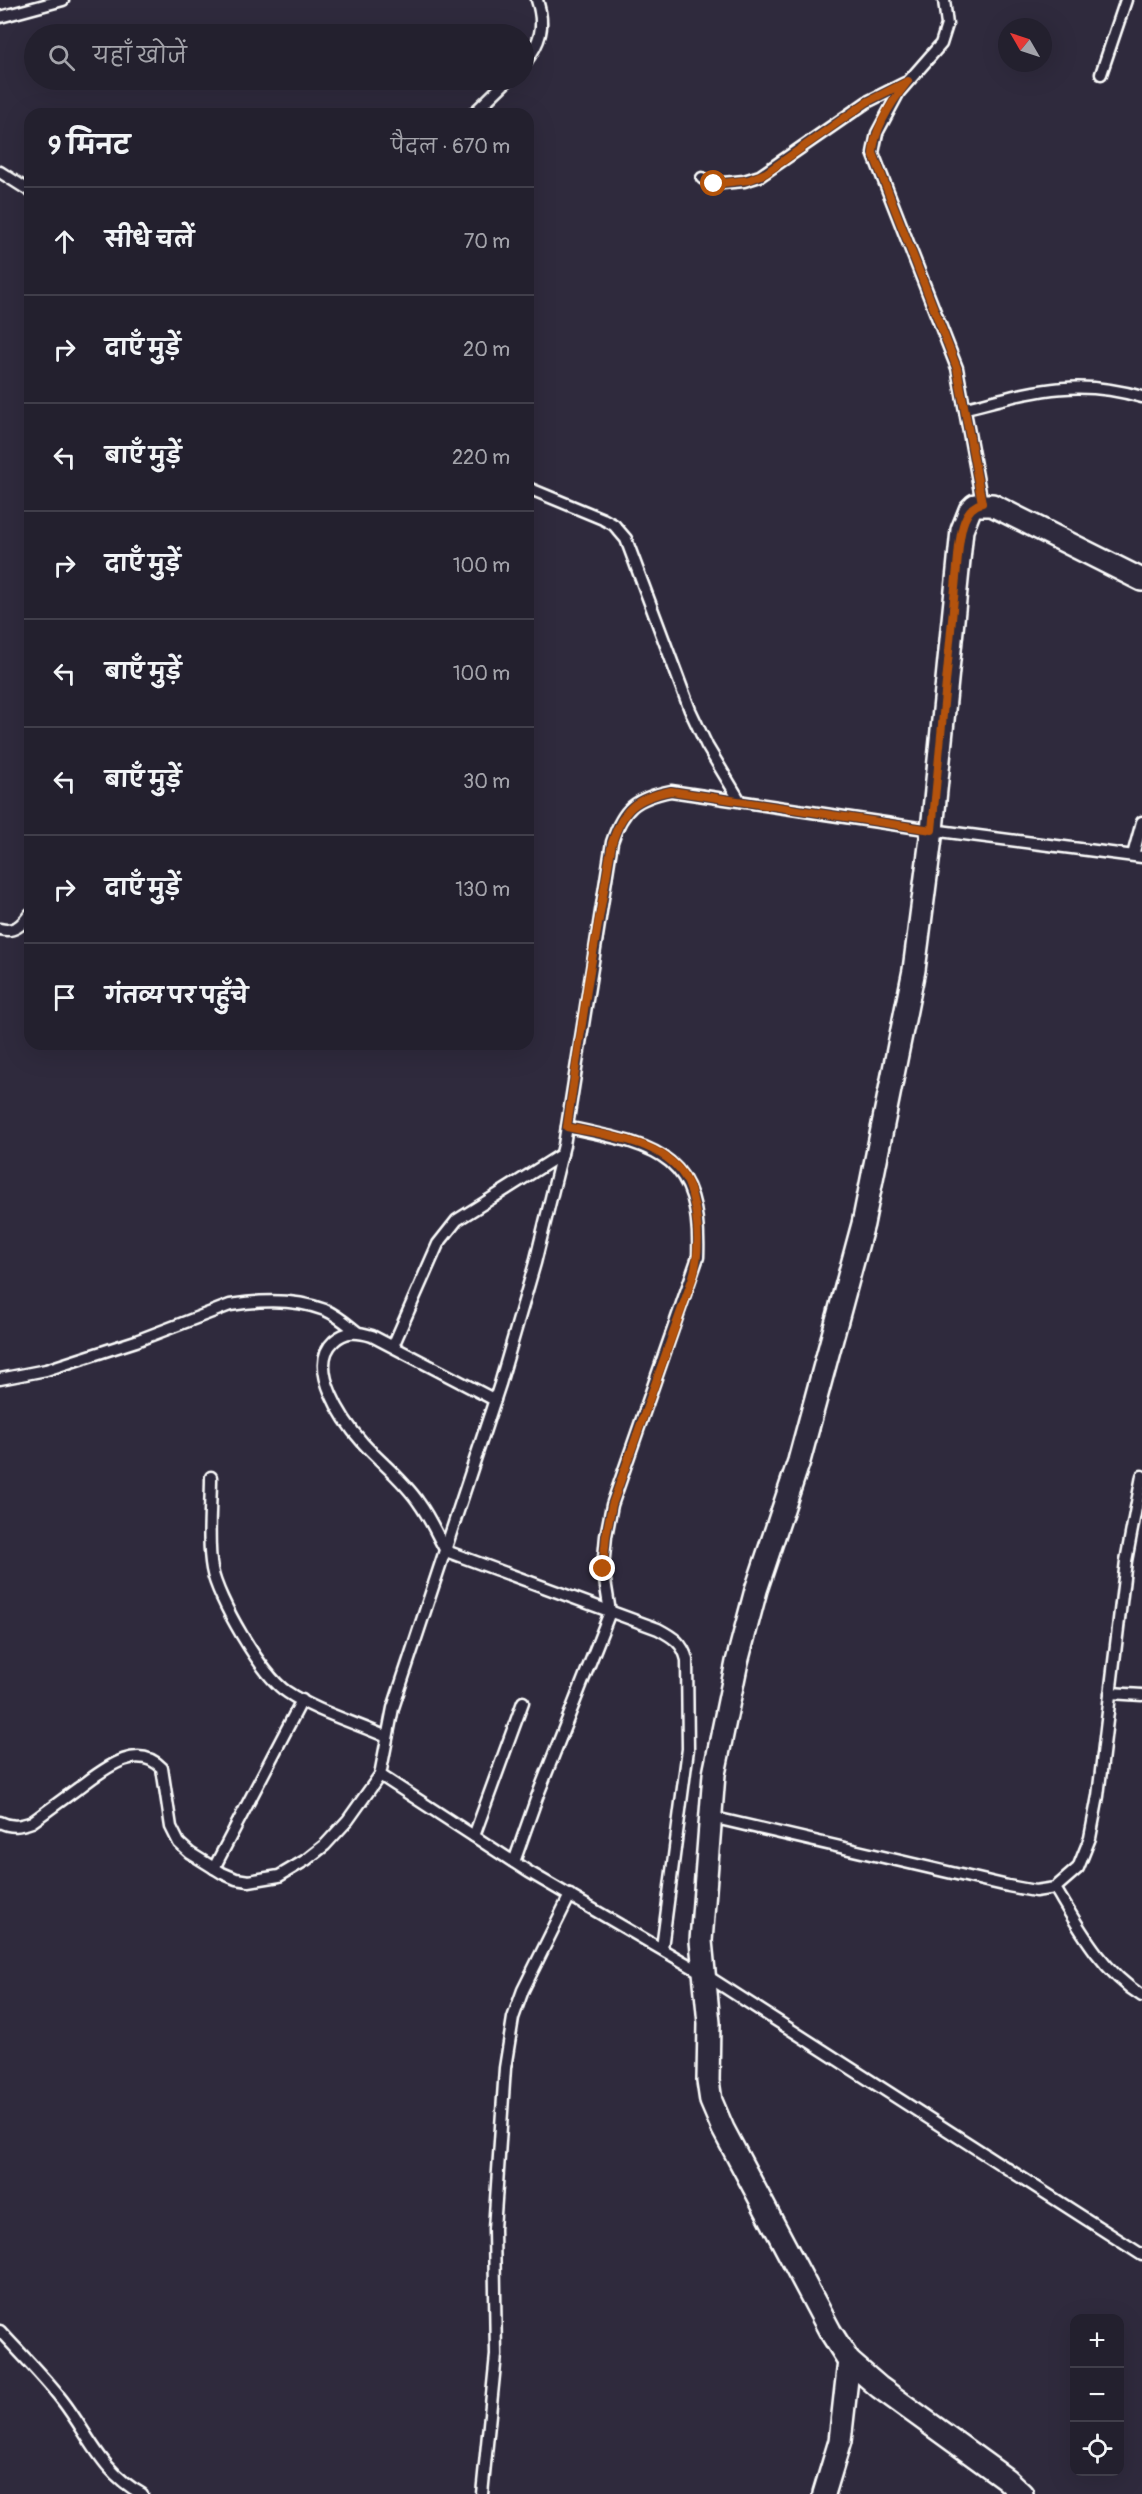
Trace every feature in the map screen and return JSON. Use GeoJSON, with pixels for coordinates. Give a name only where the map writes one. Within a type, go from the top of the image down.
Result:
{"type":"FeatureCollection","features":[{"type":"Feature","properties":{"kind":"street"},"geometry":{"type":"LineString","coordinates":[[1022,2494],[1006,2479],[879,2387],[849,2361],[825,2321],[723,2129],[711,2101],[708,2081],[709,2023],[701,1941],[714,1774],[737,1662],[756,1590],[799,1461],[863,1224],[914,970],[932,830],[962,530],[970,510],[975,505],[982,503],[992,505],[1142,580]]}},
{"type":"Feature","properties":{"kind":"street"},"geometry":{"type":"LineString","coordinates":[[824,2494],[840,2441],[849,2361]]}},
{"type":"Feature","properties":{"kind":"lane"},"geometry":{"type":"LineString","coordinates":[[0,17],[63,0]]}},
{"type":"Feature","properties":{"kind":"lane"},"geometry":{"type":"LineString","coordinates":[[534,51],[538,46],[541,33],[541,18],[537,0]]}},
{"type":"Feature","properties":{"kind":"lane"},"geometry":{"type":"LineString","coordinates":[[944,0],[947,25],[941,44],[899,92],[877,133],[873,153],[953,356],[966,408],[982,503]]}},
{"type":"Feature","properties":{"kind":"lane"},"geometry":{"type":"LineString","coordinates":[[1101,74],[1126,0]]}},
{"type":"Feature","properties":{"kind":"lane"},"geometry":{"type":"LineString","coordinates":[[702,178],[712,184],[744,181],[760,176],[867,102],[908,81]]}},
{"type":"Feature","properties":{"kind":"lane"},"geometry":{"type":"LineString","coordinates":[[479,108],[498,90]]}},
{"type":"Feature","properties":{"kind":"lane"},"geometry":{"type":"LineString","coordinates":[[0,172],[24,187]]}},
{"type":"Feature","properties":{"kind":"lane"},"geometry":{"type":"LineString","coordinates":[[966,408],[1063,387],[1111,390],[1142,398]]}},
{"type":"Feature","properties":{"kind":"lane"},"geometry":{"type":"LineString","coordinates":[[534,490],[603,519],[614,525],[626,539],[699,730],[740,801]]}},
{"type":"Feature","properties":{"kind":"lane"},"geometry":{"type":"LineString","coordinates":[[0,1822],[8,1826],[19,1826],[32,1822],[111,1764],[135,1757],[147,1759],[162,1768],[171,1827],[179,1843],[214,1868],[236,1879],[261,1881],[279,1876],[306,1860],[325,1845],[348,1820],[380,1775],[393,1708],[495,1400],[535,1263],[567,1127],[612,843],[619,821],[632,805],[653,795],[671,791],[932,830],[1138,856],[1142,822]]}},
{"type":"Feature","properties":{"kind":"lane"},"geometry":{"type":"LineString","coordinates":[[0,929],[13,930],[24,921]]}},
{"type":"Feature","properties":{"kind":"lane"},"geometry":{"type":"LineString","coordinates":[[514,1862],[537,1797],[610,1612],[603,1569],[612,1505],[693,1277],[698,1257],[699,1234],[688,1183],[680,1171],[667,1159],[631,1141],[567,1127]]}},
{"type":"Feature","properties":{"kind":"lane"},"geometry":{"type":"LineString","coordinates":[[393,1346],[438,1244],[446,1231],[457,1220],[562,1154]]}},
{"type":"Feature","properties":{"kind":"lane"},"geometry":{"type":"LineString","coordinates":[[0,1379],[46,1370],[136,1341],[221,1308],[243,1303],[286,1302],[316,1307],[333,1314],[357,1332],[393,1346],[495,1400]]}},
{"type":"Feature","properties":{"kind":"lane"},"geometry":{"type":"LineString","coordinates":[[357,1332],[337,1338],[330,1344],[323,1365],[330,1392],[347,1424],[420,1504],[446,1551],[670,1635],[685,1649],[688,1749],[662,1948]]}},
{"type":"Feature","properties":{"kind":"lane"},"geometry":{"type":"LineString","coordinates":[[711,1817],[1008,1886],[1035,1891],[1055,1888],[1078,1868],[1090,1838],[1098,1796],[1126,1560],[1142,1476]]}},
{"type":"Feature","properties":{"kind":"lane"},"geometry":{"type":"LineString","coordinates":[[210,1477],[212,1566],[216,1584],[252,1652],[280,1687],[302,1700],[387,1737]]}},
{"type":"Feature","properties":{"kind":"lane"},"geometry":{"type":"LineString","coordinates":[[1110,1693],[1142,1695]]}},
{"type":"Feature","properties":{"kind":"lane"},"geometry":{"type":"LineString","coordinates":[[214,1868],[302,1700]]}},
{"type":"Feature","properties":{"kind":"lane"},"geometry":{"type":"LineString","coordinates":[[474,1836],[523,1702]]}},
{"type":"Feature","properties":{"kind":"lane"},"geometry":{"type":"LineString","coordinates":[[380,1775],[514,1862],[704,1974],[1142,2255]]}},
{"type":"Feature","properties":{"kind":"lane"},"geometry":{"type":"LineString","coordinates":[[1055,1888],[1094,1950],[1119,1978],[1142,1996]]}},
{"type":"Feature","properties":{"kind":"lane"},"geometry":{"type":"LineString","coordinates":[[482,2494],[496,2355],[494,2229],[505,2068],[513,2018],[523,1990],[570,1895]]}},
{"type":"Feature","properties":{"kind":"lane"},"geometry":{"type":"LineString","coordinates":[[0,2331],[63,2402],[104,2464],[118,2478],[142,2494]]}},
{"type":"Feature","properties":{"kind":"route"},"geometry":{"type":"LineString","coordinates":[[603,1569],[612,1505],[693,1277],[698,1257],[699,1234],[688,1183],[680,1171],[667,1159],[631,1141],[567,1127],[588,983],[612,843],[619,821],[632,805],[653,795],[671,791],[932,830],[959,546],[965,519],[975,505],[982,503],[961,380],[873,153],[877,133],[891,105],[908,81],[867,102],[766,173],[749,180],[714,184]]}}]}
